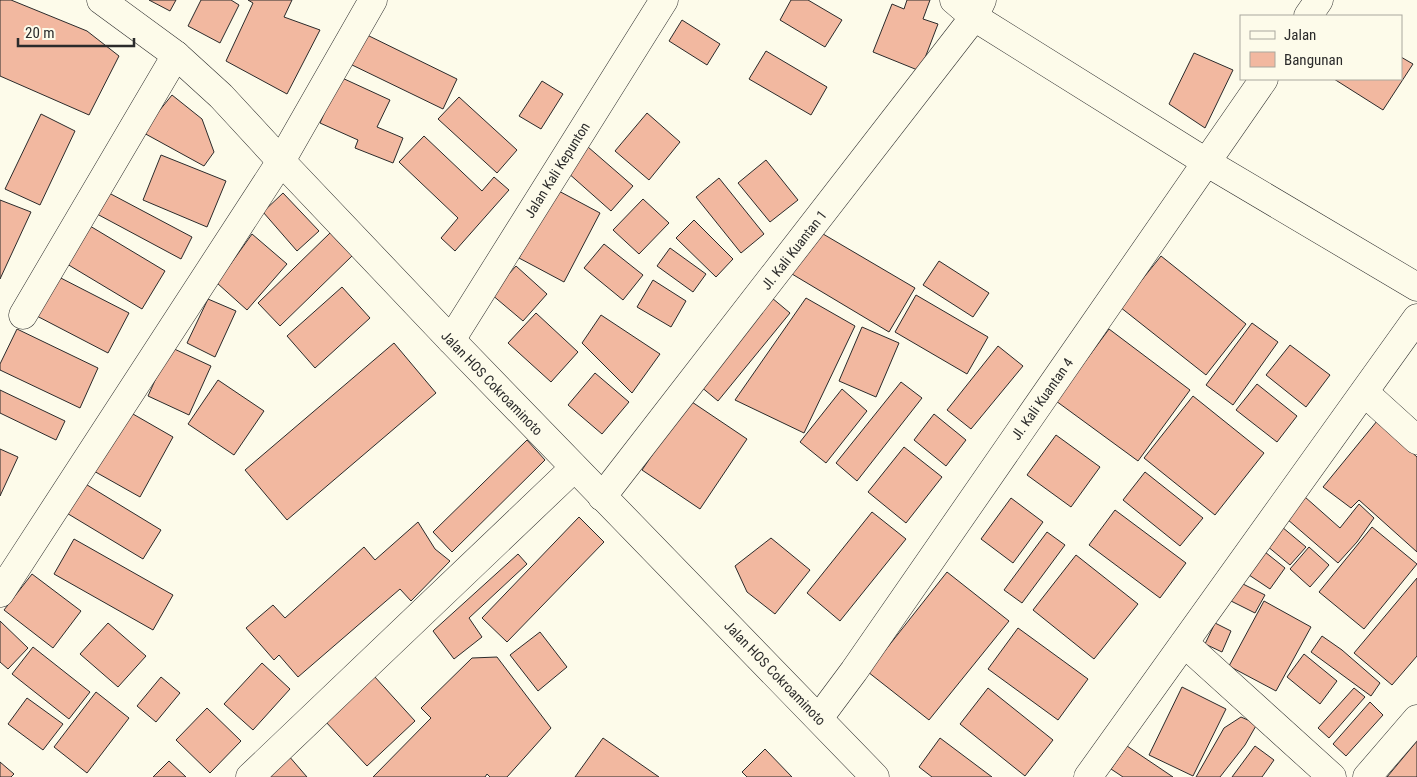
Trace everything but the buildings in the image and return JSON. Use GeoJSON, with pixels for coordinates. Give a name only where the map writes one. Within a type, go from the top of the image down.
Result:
{"type":"FeatureCollection","features":[{"type":"Feature","properties":{"kind":"street","name":"Jalan HOS Cokroaminoto"},"geometry":{"type":"LineString","coordinates":[[101,0],[176,55],[221,96],[280,161],[451,340],[875,777]]}},
{"type":"Feature","properties":{"kind":"street"},"geometry":{"type":"LineString","coordinates":[[0,593],[280,161],[373,0]]}},
{"type":"Feature","properties":{"kind":"street","name":"Jalan Kali Kepunton"},"geometry":{"type":"LineString","coordinates":[[451,340],[664,0]]}},
{"type":"Feature","properties":{"kind":"street"},"geometry":{"type":"LineString","coordinates":[[1309,15],[1319,0]]}},
{"type":"Feature","properties":{"kind":"street"},"geometry":{"type":"LineString","coordinates":[[970,5],[1206,162],[1417,287]]}},
{"type":"Feature","properties":{"kind":"street","name":"Jl. Kali Kuantan 1"},"geometry":{"type":"LineString","coordinates":[[602,497],[970,5]]}},
{"type":"Feature","properties":{"kind":"street"},"geometry":{"type":"LineString","coordinates":[[23,316],[176,55]]}},
{"type":"Feature","properties":{"kind":"street","name":"Jl. Kali Kuantan 4"},"geometry":{"type":"LineString","coordinates":[[819,718],[860,663],[1263,80]]}},
{"type":"Feature","properties":{"kind":"street"},"geometry":{"type":"LineString","coordinates":[[1088,777],[1417,318]]}},
{"type":"Feature","properties":{"kind":"street"},"geometry":{"type":"LineString","coordinates":[[1364,392],[1417,440]]}},
{"type":"Feature","properties":{"kind":"street"},"geometry":{"type":"LineString","coordinates":[[250,777],[574,468]]}},
{"type":"Feature","properties":{"kind":"street"},"geometry":{"type":"LineString","coordinates":[[1184,644],[1332,777]]}},
{"type":"Feature","properties":{"kind":"street"},"geometry":{"type":"LineString","coordinates":[[1367,777],[1417,719]]}}]}
